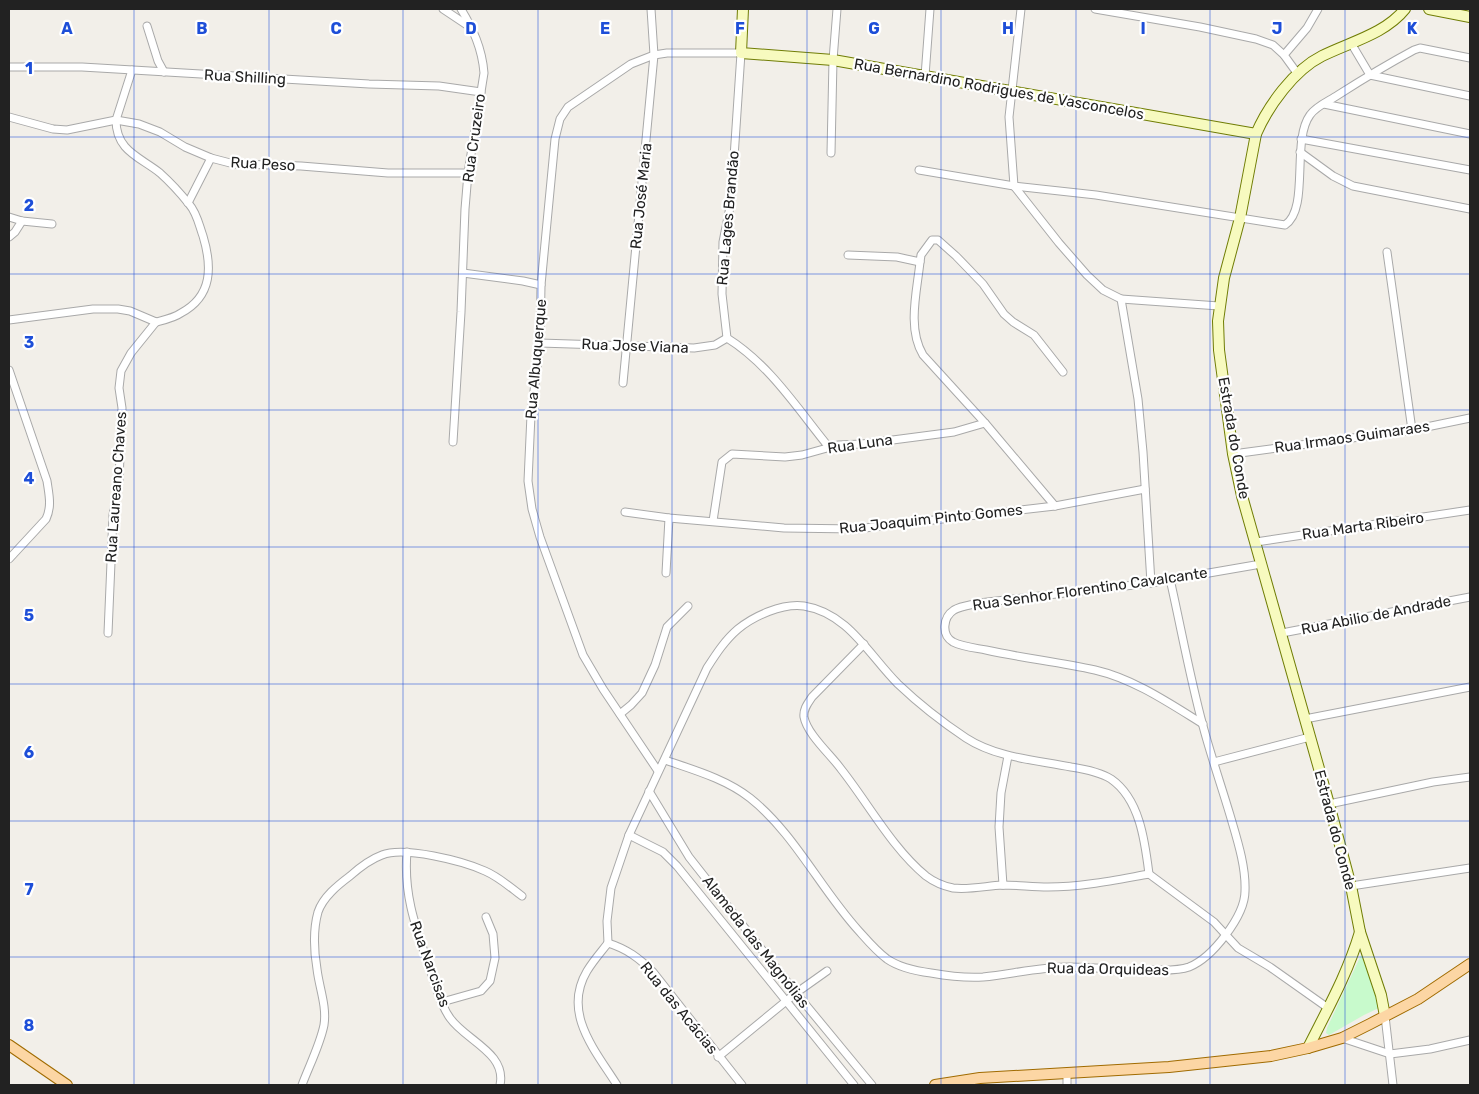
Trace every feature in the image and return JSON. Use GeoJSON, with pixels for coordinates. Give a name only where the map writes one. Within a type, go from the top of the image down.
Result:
{"type":"FeatureCollection","features":[{"type":"Feature","properties":{"kind":"main road"},"geometry":{"type":"LineString","coordinates":[[934,1085],[1271,1056],[1308,1048],[1342,1038],[1418,999],[1470,964]]}},
{"type":"Feature","properties":{"kind":"main road"},"geometry":{"type":"LineString","coordinates":[[9,1045],[66,1085]]}},
{"type":"Feature","properties":{"kind":"street"},"geometry":{"type":"LineString","coordinates":[[443,9],[472,28]]}},
{"type":"Feature","properties":{"kind":"street","name":"Rua Cruzeiro"},"geometry":{"type":"LineString","coordinates":[[453,442],[468,173],[484,73],[483,60],[472,28],[461,9]]}},
{"type":"Feature","properties":{"kind":"street","name":"Rua José Maria"},"geometry":{"type":"LineString","coordinates":[[623,383],[654,55],[651,9]]}},
{"type":"Feature","properties":{"kind":"street","name":"Rua Lages Brandão"},"geometry":{"type":"LineString","coordinates":[[727,338],[722,294],[723,242],[731,202],[743,9]]}},
{"type":"Feature","properties":{"kind":"street"},"geometry":{"type":"LineString","coordinates":[[831,152],[833,60],[837,9]]}},
{"type":"Feature","properties":{"kind":"street"},"geometry":{"type":"LineString","coordinates":[[924,76],[930,9]]}},
{"type":"Feature","properties":{"kind":"street"},"geometry":{"type":"LineString","coordinates":[[1021,9],[1009,117],[1014,186],[1059,243],[1103,290],[1121,299],[1219,306]]}},
{"type":"Feature","properties":{"kind":"street"},"geometry":{"type":"LineString","coordinates":[[1095,9],[1200,27],[1256,39],[1273,45],[1284,55],[1297,73]]}},
{"type":"Feature","properties":{"kind":"street"},"geometry":{"type":"LineString","coordinates":[[1284,55],[1308,28],[1318,9]]}},
{"type":"Feature","properties":{"kind":"street","name":"Estrada do Conde"},"geometry":{"type":"LineString","coordinates":[[1385,1016],[1381,996],[1360,932],[1351,886],[1282,633],[1242,496],[1233,454],[1219,350],[1219,306],[1259,126],[1277,98],[1297,73],[1320,57],[1386,26],[1405,9]]}},
{"type":"Feature","properties":{"kind":"street"},"geometry":{"type":"LineString","coordinates":[[1429,9],[1451,11],[1470,17]]}},
{"type":"Feature","properties":{"kind":"street"},"geometry":{"type":"LineString","coordinates":[[147,26],[158,61],[164,72]]}},
{"type":"Feature","properties":{"kind":"street"},"geometry":{"type":"LineString","coordinates":[[1351,44],[1370,74],[1470,96]]}},
{"type":"Feature","properties":{"kind":"street"},"geometry":{"type":"LineString","coordinates":[[919,170],[1014,186],[1096,195],[1285,225],[1291,221],[1296,206],[1301,139],[1310,115],[1370,74],[1414,50],[1429,50],[1470,58]]}},
{"type":"Feature","properties":{"kind":"street","name":"Rua Albuquerque"},"geometry":{"type":"LineString","coordinates":[[658,771],[603,689],[583,655],[540,537],[532,509],[528,481],[531,415],[540,343],[541,285],[555,139],[560,119],[568,107],[631,64],[654,55],[667,53],[740,54]]}},
{"type":"Feature","properties":{"kind":"street","name":"Rua Bernardino Rodrigues de Vasconcelos"},"geometry":{"type":"LineString","coordinates":[[740,54],[833,60],[1256,134]]}},
{"type":"Feature","properties":{"kind":"street","name":"Rua Shilling"},"geometry":{"type":"LineString","coordinates":[[9,67],[82,66],[369,84],[439,86],[481,92]]}},
{"type":"Feature","properties":{"kind":"street"},"geometry":{"type":"LineString","coordinates":[[9,322],[93,309],[118,309],[130,311],[156,322],[180,314],[190,307],[202,292],[208,279],[209,262],[206,245],[196,215],[188,203],[162,175],[125,148],[119,140],[116,120],[132,70]]}},
{"type":"Feature","properties":{"kind":"street"},"geometry":{"type":"LineString","coordinates":[[1324,104],[1470,134]]}},
{"type":"Feature","properties":{"kind":"street","name":"Rua Peso"},"geometry":{"type":"LineString","coordinates":[[9,117],[53,129],[67,130],[116,120],[139,124],[160,132],[185,147],[210,158],[234,164],[301,166],[388,173],[468,173]]}},
{"type":"Feature","properties":{"kind":"street"},"geometry":{"type":"LineString","coordinates":[[1301,139],[1470,170]]}},
{"type":"Feature","properties":{"kind":"street"},"geometry":{"type":"LineString","coordinates":[[1300,152],[1333,176],[1353,186],[1470,209]]}},
{"type":"Feature","properties":{"kind":"street"},"geometry":{"type":"LineString","coordinates":[[188,203],[210,158]]}},
{"type":"Feature","properties":{"kind":"street"},"geometry":{"type":"LineString","coordinates":[[9,217],[22,221],[52,224]]}},
{"type":"Feature","properties":{"kind":"street"},"geometry":{"type":"LineString","coordinates":[[9,237],[15,232],[22,221]]}},
{"type":"Feature","properties":{"kind":"street"},"geometry":{"type":"LineString","coordinates":[[1055,506],[986,422],[923,355],[919,348],[915,325],[920,262],[921,255],[928,244],[932,240],[938,240],[983,284],[1004,314],[1034,335],[1063,372]]}},
{"type":"Feature","properties":{"kind":"street"},"geometry":{"type":"LineString","coordinates":[[1387,252],[1412,430]]}},
{"type":"Feature","properties":{"kind":"street"},"geometry":{"type":"LineString","coordinates":[[848,255],[897,257],[920,262]]}},
{"type":"Feature","properties":{"kind":"street"},"geometry":{"type":"LineString","coordinates":[[463,273],[523,280],[541,285]]}},
{"type":"Feature","properties":{"kind":"street"},"geometry":{"type":"LineString","coordinates":[[1121,299],[1138,399],[1146,489],[1151,583]]}},
{"type":"Feature","properties":{"kind":"street","name":"Rua Laureano Chaves"},"geometry":{"type":"LineString","coordinates":[[108,633],[113,515],[120,463],[121,370],[131,353],[156,322]]}},
{"type":"Feature","properties":{"kind":"street"},"geometry":{"type":"LineString","coordinates":[[727,338],[746,350],[769,372],[828,446]]}},
{"type":"Feature","properties":{"kind":"street","name":"Rua Jose Viana"},"geometry":{"type":"LineString","coordinates":[[540,343],[708,347],[727,338]]}},
{"type":"Feature","properties":{"kind":"street"},"geometry":{"type":"LineString","coordinates":[[9,370],[47,482],[50,511],[46,519],[9,559]]}},
{"type":"Feature","properties":{"kind":"street","name":"Rua Irmaos Guimaraes"},"geometry":{"type":"LineString","coordinates":[[1233,454],[1412,430],[1470,418]]}},
{"type":"Feature","properties":{"kind":"street","name":"Rua Luna"},"geometry":{"type":"LineString","coordinates":[[713,521],[722,462],[732,454],[785,457],[802,455],[828,446],[862,444],[954,432],[986,422]]}},
{"type":"Feature","properties":{"kind":"street","name":"Rua Joaquim Pinto Gomes"},"geometry":{"type":"LineString","coordinates":[[625,512],[669,518],[784,528],[856,529],[1055,506],[1146,489]]}},
{"type":"Feature","properties":{"kind":"street","name":"Rua Marta Ribeiro"},"geometry":{"type":"LineString","coordinates":[[1256,542],[1470,510]]}},
{"type":"Feature","properties":{"kind":"street"},"geometry":{"type":"LineString","coordinates":[[666,573],[669,518]]}},
{"type":"Feature","properties":{"kind":"street","name":"Rua Senhor Florentino Cavalcante"},"geometry":{"type":"LineString","coordinates":[[1203,724],[1143,688],[1115,676],[1094,670],[964,646],[953,642],[945,630],[945,622],[948,615],[954,610],[979,603],[1151,583],[1261,564]]}},
{"type":"Feature","properties":{"kind":"street","name":"Rua da Orquideas"},"geometry":{"type":"LineString","coordinates":[[665,760],[723,782],[751,799],[772,819],[793,845],[841,912],[869,942],[887,958],[901,966],[919,972],[947,976],[979,977],[1046,968],[1168,970],[1187,968],[1200,961],[1225,935],[1241,910],[1245,893],[1241,859],[1203,724],[1170,580]]}},
{"type":"Feature","properties":{"kind":"street","name":"Rua Abilio de Andrade"},"geometry":{"type":"LineString","coordinates":[[1282,633],[1470,597]]}},
{"type":"Feature","properties":{"kind":"street"},"geometry":{"type":"LineString","coordinates":[[620,714],[642,693],[655,665],[667,627],[688,606]]}},
{"type":"Feature","properties":{"kind":"street"},"geometry":{"type":"LineString","coordinates":[[618,1085],[587,1037],[578,1016],[577,996],[586,972],[608,944],[607,921],[611,888],[629,835],[707,668],[722,646],[738,629],[780,607],[803,606],[834,617],[850,629],[898,684],[932,713],[966,738],[984,748],[1008,756],[1079,768],[1110,778],[1130,799],[1143,834],[1149,874],[1214,922],[1238,948],[1270,967],[1328,1008]]}},
{"type":"Feature","properties":{"kind":"street"},"geometry":{"type":"LineString","coordinates":[[864,644],[806,706],[804,716],[808,727],[842,769],[909,860],[927,876],[939,884],[954,888],[1003,885],[1047,887],[1084,885],[1149,874]]}},
{"type":"Feature","properties":{"kind":"street"},"geometry":{"type":"LineString","coordinates":[[1305,719],[1470,687]]}},
{"type":"Feature","properties":{"kind":"street"},"geometry":{"type":"LineString","coordinates":[[1214,762],[1310,738]]}},
{"type":"Feature","properties":{"kind":"street"},"geometry":{"type":"LineString","coordinates":[[1003,885],[1000,827],[1002,793],[1008,756]]}},
{"type":"Feature","properties":{"kind":"street"},"geometry":{"type":"LineString","coordinates":[[1329,804],[1433,782],[1470,778]]}},
{"type":"Feature","properties":{"kind":"street","name":"Alameda das Magnólias"},"geometry":{"type":"LineString","coordinates":[[649,791],[689,857],[743,927],[872,1085]]}},
{"type":"Feature","properties":{"kind":"street","name":"Alameda das Magnólias"},"geometry":{"type":"LineString","coordinates":[[629,835],[654,846],[670,858],[854,1085]]}},
{"type":"Feature","properties":{"kind":"street"},"geometry":{"type":"LineString","coordinates":[[302,1085],[324,1025],[324,1009],[316,969],[314,934],[318,912],[325,900],[340,883],[382,855],[394,852],[407,852],[426,854],[485,871],[501,879],[522,896]]}},
{"type":"Feature","properties":{"kind":"street","name":"Rua Narcisas"},"geometry":{"type":"LineString","coordinates":[[407,852],[405,874],[409,902],[419,938],[442,1002],[450,1018],[493,1057],[498,1067],[501,1080],[500,1085]]}},
{"type":"Feature","properties":{"kind":"street"},"geometry":{"type":"LineString","coordinates":[[1351,886],[1470,868]]}},
{"type":"Feature","properties":{"kind":"street"},"geometry":{"type":"LineString","coordinates":[[442,1002],[481,991],[490,981],[495,958],[493,934],[486,917]]}},
{"type":"Feature","properties":{"kind":"street"},"geometry":{"type":"LineString","coordinates":[[734,935],[743,927]]}},
{"type":"Feature","properties":{"kind":"street"},"geometry":{"type":"LineString","coordinates":[[1308,1048],[1348,966],[1360,932]]}},
{"type":"Feature","properties":{"kind":"street","name":"Rua das Acácias"},"geometry":{"type":"LineString","coordinates":[[608,944],[622,947],[638,957],[653,972],[718,1057],[742,1085]]}},
{"type":"Feature","properties":{"kind":"street"},"geometry":{"type":"LineString","coordinates":[[718,1057],[796,993],[827,971]]}},
{"type":"Feature","properties":{"kind":"street"},"geometry":{"type":"LineString","coordinates":[[1385,1016],[1393,1085]]}},
{"type":"Feature","properties":{"kind":"street"},"geometry":{"type":"LineString","coordinates":[[1342,1038],[1390,1054],[1430,1049],[1470,1040]]}},
{"type":"Feature","properties":{"kind":"street"},"geometry":{"type":"LineString","coordinates":[[1067,1074],[1067,1085]]}},
{"type":"Feature","properties":{"kind":"green space"},"geometry":{"type":"Polygon","coordinates":[[[1361,955],[1368,959],[1381,1007],[1329,1035],[1326,1033],[1327,1028],[1361,955]]]}}]}
